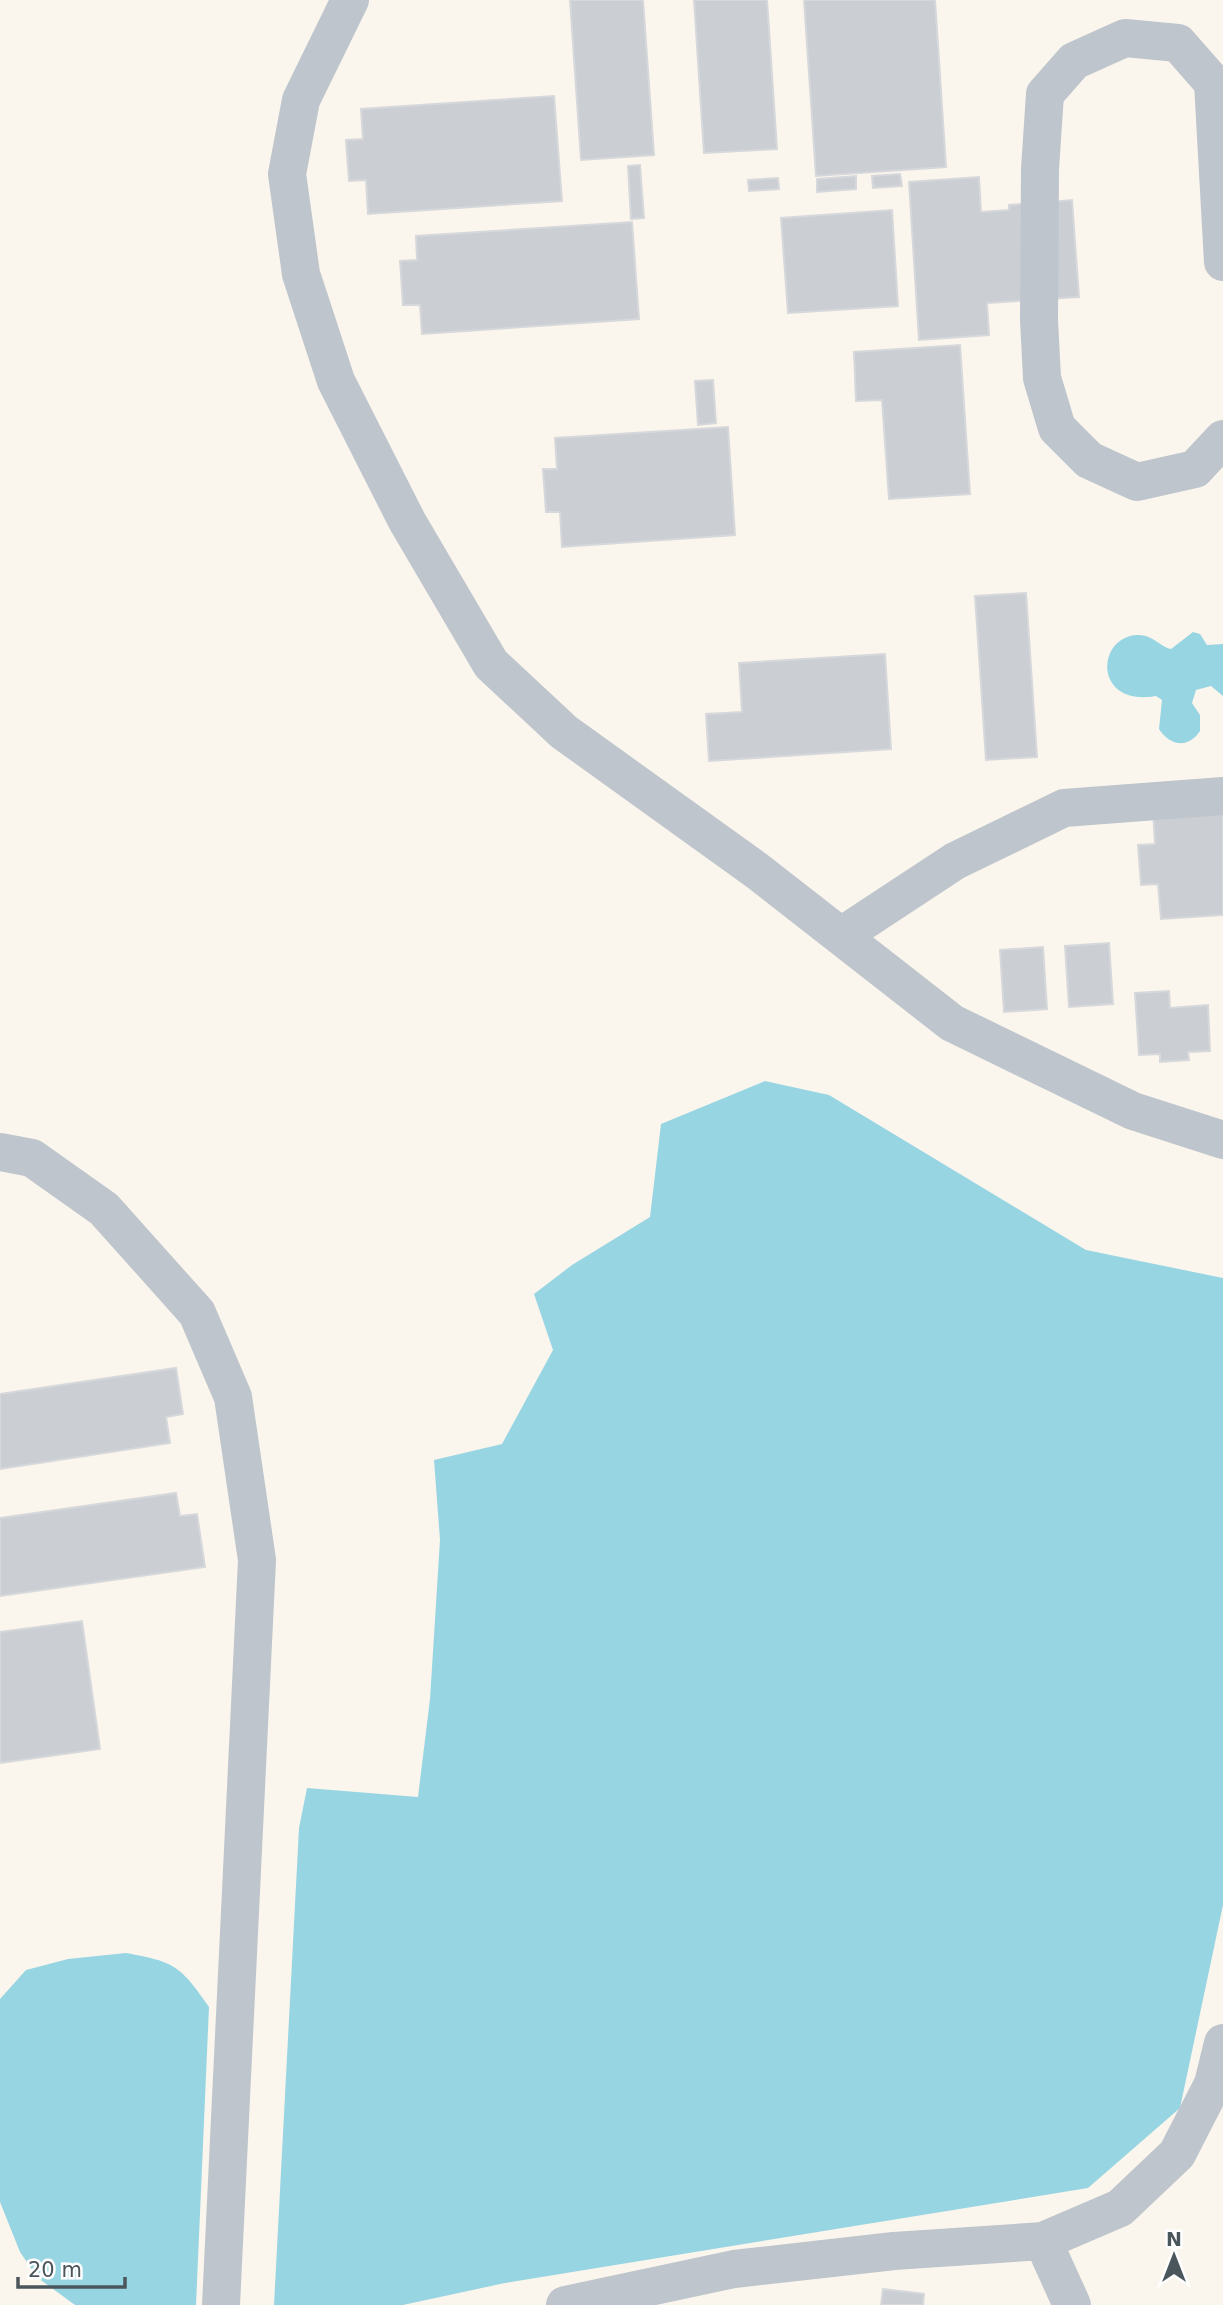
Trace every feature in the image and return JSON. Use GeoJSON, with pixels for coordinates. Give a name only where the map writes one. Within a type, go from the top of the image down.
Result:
{"type":"FeatureCollection","features":[{"type":"Feature","properties":{"kind":"street"},"geometry":{"type":"LineString","coordinates":[[350,0],[301,100],[287,174],[301,274],[337,381],[407,521],[491,664],[564,732],[756,870],[952,1023],[1133,1111],[1223,1140]]}},
{"type":"Feature","properties":{"kind":"street"},"geometry":{"type":"LineString","coordinates":[[1223,262],[1222,193],[1213,83],[1178,43],[1125,38],[1074,61],[1045,94],[1040,169],[1039,320],[1042,378],[1057,428],[1089,460],[1137,482],[1195,469],[1223,439]]}},
{"type":"Feature","properties":{"kind":"street"},"geometry":{"type":"LineString","coordinates":[[841,936],[955,861],[1064,808],[1223,796]]}},
{"type":"Feature","properties":{"kind":"street"},"geometry":{"type":"LineString","coordinates":[[0,1152],[32,1158],[104,1209],[197,1314],[233,1397],[257,1560],[221,2305]]}},
{"type":"Feature","properties":{"kind":"street"},"geometry":{"type":"LineString","coordinates":[[565,2305],[733,2269],[894,2251],[1043,2241],[1120,2208],[1177,2154],[1213,2084],[1223,2043]]}},
{"type":"Feature","properties":{"kind":"street"},"geometry":{"type":"LineString","coordinates":[[1043,2241],[1072,2305]]}},
{"type":"Feature","properties":{"kind":"shaded area"},"geometry":{"type":"Polygon","coordinates":[[[0,0],[1223,0],[1223,2305],[0,2305],[0,0]]]}},
{"type":"Feature","properties":{"kind":"water"},"geometry":{"type":"Polygon","coordinates":[[[1193,632],[1200,634],[1207,645],[1223,644],[1223,696],[1211,686],[1196,690],[1192,703],[1200,715],[1200,731],[1190,741],[1179,743],[1168,739],[1159,729],[1162,700],[1156,696],[1135,697],[1121,691],[1111,682],[1107,670],[1108,658],[1114,647],[1123,639],[1142,635],[1171,649],[1193,632]]]}},
{"type":"Feature","properties":{"kind":"water"},"geometry":{"type":"Polygon","coordinates":[[[765,1081],[829,1095],[1086,1250],[1223,1278],[1223,1905],[1180,2108],[1088,2188],[505,2283],[403,2305],[274,2305],[299,1828],[307,1788],[418,1797],[430,1699],[440,1540],[434,1460],[502,1444],[553,1350],[534,1294],[572,1265],[650,1217],[661,1124],[765,1081]]]}},
{"type":"Feature","properties":{"kind":"water"},"geometry":{"type":"Polygon","coordinates":[[[126,1953],[156,1959],[175,1968],[191,1983],[209,2007],[196,2305],[75,2305],[38,2278],[20,2252],[0,2202],[0,1999],[26,1970],[68,1959],[126,1953]]]}},
{"type":"Feature","properties":{"kind":"building"},"geometry":{"type":"Polygon","coordinates":[[[570,0],[643,0],[654,155],[581,160],[570,0]]]}},
{"type":"Feature","properties":{"kind":"building"},"geometry":{"type":"Polygon","coordinates":[[[694,0],[767,0],[777,149],[704,153],[694,0]]]}},
{"type":"Feature","properties":{"kind":"building"},"geometry":{"type":"Polygon","coordinates":[[[804,0],[935,0],[946,167],[816,176],[804,0]]]}},
{"type":"Feature","properties":{"kind":"building"},"geometry":{"type":"Polygon","coordinates":[[[554,96],[562,201],[368,214],[366,180],[349,181],[346,140],[363,139],[361,109],[554,96]]]}},
{"type":"Feature","properties":{"kind":"building"},"geometry":{"type":"Polygon","coordinates":[[[640,165],[644,218],[631,219],[628,166],[640,165]]]}},
{"type":"Feature","properties":{"kind":"building"},"geometry":{"type":"Polygon","coordinates":[[[900,174],[902,186],[873,188],[872,176],[900,174]]]}},
{"type":"Feature","properties":{"kind":"building"},"geometry":{"type":"Polygon","coordinates":[[[856,176],[856,189],[817,192],[817,179],[856,176]]]}},
{"type":"Feature","properties":{"kind":"building"},"geometry":{"type":"Polygon","coordinates":[[[979,177],[981,212],[1009,210],[1009,205],[1072,200],[1079,297],[987,303],[989,335],[919,340],[909,182],[979,177]]]}},
{"type":"Feature","properties":{"kind":"building"},"geometry":{"type":"Polygon","coordinates":[[[778,178],[779,189],[749,191],[748,180],[778,178]]]}},
{"type":"Feature","properties":{"kind":"building"},"geometry":{"type":"Polygon","coordinates":[[[892,210],[898,306],[788,313],[781,218],[892,210]]]}},
{"type":"Feature","properties":{"kind":"building"},"geometry":{"type":"Polygon","coordinates":[[[632,222],[639,319],[422,334],[420,305],[403,305],[400,261],[417,260],[416,236],[632,222]]]}},
{"type":"Feature","properties":{"kind":"building"},"geometry":{"type":"Polygon","coordinates":[[[960,345],[970,494],[889,499],[882,400],[856,401],[854,352],[960,345]]]}},
{"type":"Feature","properties":{"kind":"building"},"geometry":{"type":"Polygon","coordinates":[[[713,380],[716,423],[698,425],[695,381],[713,380]]]}},
{"type":"Feature","properties":{"kind":"building"},"geometry":{"type":"Polygon","coordinates":[[[728,427],[735,535],[562,547],[560,512],[546,512],[543,469],[557,469],[555,438],[728,427]]]}},
{"type":"Feature","properties":{"kind":"building"},"geometry":{"type":"Polygon","coordinates":[[[1026,593],[1037,757],[986,760],[975,596],[1026,593]]]}},
{"type":"Feature","properties":{"kind":"building"},"geometry":{"type":"Polygon","coordinates":[[[885,654],[891,749],[709,761],[706,714],[742,712],[739,663],[885,654]]]}},
{"type":"Feature","properties":{"kind":"building"},"geometry":{"type":"Polygon","coordinates":[[[1223,805],[1223,915],[1161,919],[1158,884],[1141,885],[1138,845],[1155,844],[1153,810],[1223,805]]]}},
{"type":"Feature","properties":{"kind":"building"},"geometry":{"type":"Polygon","coordinates":[[[1109,943],[1113,1004],[1069,1007],[1065,946],[1109,943]]]}},
{"type":"Feature","properties":{"kind":"building"},"geometry":{"type":"Polygon","coordinates":[[[1043,947],[1047,1009],[1004,1012],[1000,950],[1043,947]]]}},
{"type":"Feature","properties":{"kind":"building"},"geometry":{"type":"Polygon","coordinates":[[[1169,991],[1170,1008],[1208,1005],[1210,1051],[1188,1052],[1189,1060],[1160,1062],[1160,1054],[1139,1055],[1135,993],[1169,991]]]}},
{"type":"Feature","properties":{"kind":"building"},"geometry":{"type":"Polygon","coordinates":[[[176,1368],[183,1414],[166,1417],[170,1443],[0,1469],[0,1394],[176,1368]]]}},
{"type":"Feature","properties":{"kind":"building"},"geometry":{"type":"Polygon","coordinates":[[[176,1493],[180,1516],[197,1514],[205,1567],[0,1596],[0,1518],[176,1493]]]}},
{"type":"Feature","properties":{"kind":"building"},"geometry":{"type":"Polygon","coordinates":[[[82,1621],[100,1749],[0,1763],[0,1632],[82,1621]]]}},
{"type":"Feature","properties":{"kind":"building"},"geometry":{"type":"Polygon","coordinates":[[[883,2289],[924,2294],[923,2305],[881,2305],[883,2289]]]}}]}
